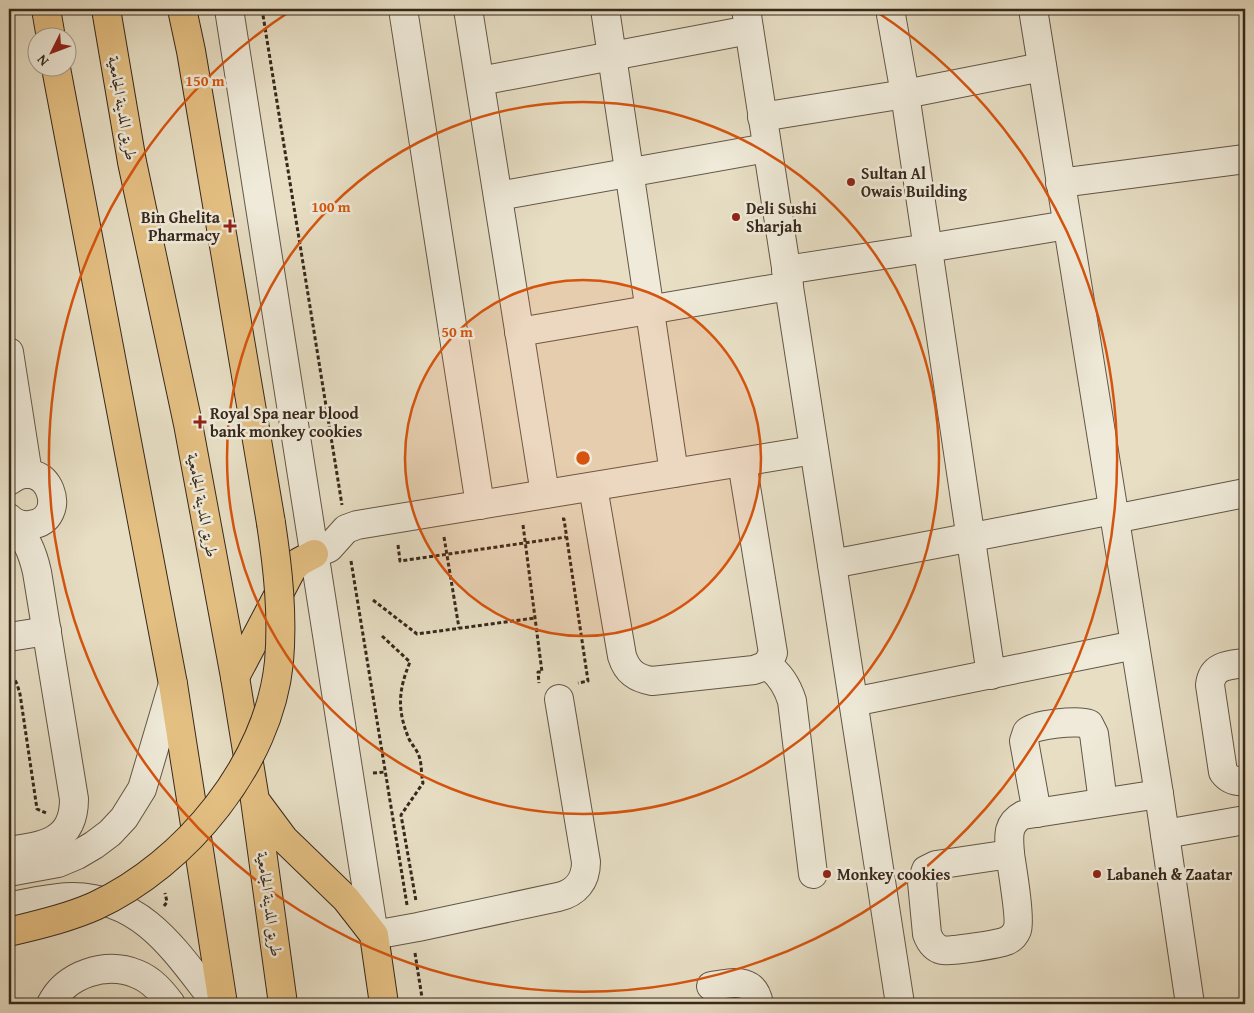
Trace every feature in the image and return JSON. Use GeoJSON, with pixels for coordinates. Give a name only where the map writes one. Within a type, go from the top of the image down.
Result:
{"type":"FeatureCollection","features":[{"type":"Feature","properties":{"kind":"main road"},"geometry":{"type":"LineString","coordinates":[[46,9],[49,28]]}},
{"type":"Feature","properties":{"kind":"main road","name":"طريق المدينة الجامعية"},"geometry":{"type":"LineString","coordinates":[[106,9],[132,162],[188,424],[235,676],[256,800],[283,1004]]}},
{"type":"Feature","properties":{"kind":"main road"},"geometry":{"type":"LineString","coordinates":[[9,932],[52,921],[95,906],[135,884],[171,856],[230,789],[256,745],[269,709],[278,664],[281,613],[278,568],[191,51],[182,9]]}},
{"type":"Feature","properties":{"kind":"main road"},"geometry":{"type":"LineString","coordinates":[[58,78],[174,684],[223,1004]]}},
{"type":"Feature","properties":{"kind":"main road"},"geometry":{"type":"LineString","coordinates":[[235,676],[292,569],[298,562],[314,554]]}},
{"type":"Feature","properties":{"kind":"main road"},"geometry":{"type":"LineString","coordinates":[[256,800],[264,814],[284,839],[346,899],[374,935],[384,1004]]}},
{"type":"Feature","properties":{"kind":"street"},"geometry":{"type":"LineString","coordinates":[[230,9],[374,935],[420,927],[566,895],[573,891],[584,878],[586,862],[557,690]]}},
{"type":"Feature","properties":{"kind":"street"},"geometry":{"type":"LineString","coordinates":[[403,9],[480,505]]}},
{"type":"Feature","properties":{"kind":"street"},"geometry":{"type":"LineString","coordinates":[[468,9],[545,494]]}},
{"type":"Feature","properties":{"kind":"street"},"geometry":{"type":"LineString","coordinates":[[605,9],[674,473]]}},
{"type":"Feature","properties":{"kind":"street"},"geometry":{"type":"LineString","coordinates":[[890,9],[905,94],[991,674]]}},
{"type":"Feature","properties":{"kind":"street"},"geometry":{"type":"LineString","coordinates":[[1033,9],[1159,794],[1190,1004]]}},
{"type":"Feature","properties":{"kind":"street"},"geometry":{"type":"LineString","coordinates":[[480,81],[612,56],[748,19],[900,1004]]}},
{"type":"Feature","properties":{"kind":"street"},"geometry":{"type":"LineString","coordinates":[[762,117],[905,94],[1042,67]]}},
{"type":"Feature","properties":{"kind":"street"},"geometry":{"type":"LineString","coordinates":[[498,196],[767,148]]}},
{"type":"Feature","properties":{"kind":"street"},"geometry":{"type":"LineString","coordinates":[[1060,183],[1245,159]]}},
{"type":"Feature","properties":{"kind":"street"},"geometry":{"type":"LineString","coordinates":[[519,332],[649,310],[928,248],[1067,225]]}},
{"type":"Feature","properties":{"kind":"street"},"geometry":{"type":"LineString","coordinates":[[9,352],[19,477],[42,479],[51,490],[52,505],[46,518],[33,525],[18,524],[10,519]]}},
{"type":"Feature","properties":{"kind":"street"},"geometry":{"type":"LineString","coordinates":[[314,554],[329,548],[346,529],[357,525],[814,450]]}},
{"type":"Feature","properties":{"kind":"street"},"geometry":{"type":"LineString","coordinates":[[594,486],[622,656],[624,664],[629,671],[636,676],[652,681],[754,670],[767,665],[773,652],[773,645],[742,462]]}},
{"type":"Feature","properties":{"kind":"street"},"geometry":{"type":"LineString","coordinates":[[832,564],[971,538],[1245,493]]}},
{"type":"Feature","properties":{"kind":"street"},"geometry":{"type":"LineString","coordinates":[[307,500],[324,514],[357,525]]}},
{"type":"Feature","properties":{"kind":"street"},"geometry":{"type":"LineString","coordinates":[[9,851],[49,843],[58,837],[70,823],[74,809],[74,799],[37,572],[32,550],[27,540],[10,519]]}},
{"type":"Feature","properties":{"kind":"street"},"geometry":{"type":"LineString","coordinates":[[9,637],[47,631]]}},
{"type":"Feature","properties":{"kind":"street"},"geometry":{"type":"LineString","coordinates":[[853,702],[1135,646]]}},
{"type":"Feature","properties":{"kind":"street"},"geometry":{"type":"LineString","coordinates":[[1245,663],[1224,665],[1219,668],[1214,672],[1210,685],[1223,772],[1227,778],[1245,781]]}},
{"type":"Feature","properties":{"kind":"street"},"geometry":{"type":"LineString","coordinates":[[767,665],[786,684],[792,701],[813,874]]}},
{"type":"Feature","properties":{"kind":"street"},"geometry":{"type":"LineString","coordinates":[[9,872],[58,863],[77,855],[110,833],[124,818],[142,789],[174,684]]}},
{"type":"Feature","properties":{"kind":"street"},"geometry":{"type":"LineString","coordinates":[[1037,813],[1024,741],[1027,732],[1035,727],[1078,722],[1089,724],[1094,734],[1103,802]]}},
{"type":"Feature","properties":{"kind":"street"},"geometry":{"type":"LineString","coordinates":[[1010,854],[1008,835],[1012,823],[1023,815],[1159,794]]}},
{"type":"Feature","properties":{"kind":"street"},"geometry":{"type":"LineString","coordinates":[[1165,834],[1245,820]]}},
{"type":"Feature","properties":{"kind":"street"},"geometry":{"type":"LineString","coordinates":[[9,906],[73,897],[94,899],[114,904],[133,913],[162,936],[217,1004]]}},
{"type":"Feature","properties":{"kind":"street"},"geometry":{"type":"LineString","coordinates":[[51,1004],[55,996],[71,980],[92,970],[114,968],[137,974],[156,986],[171,1004]]}},
{"type":"Feature","properties":{"kind":"street"},"geometry":{"type":"LineString","coordinates":[[711,986],[736,982],[743,983],[754,990],[759,1004]]}},
{"type":"Feature","properties":{"kind":"path"},"geometry":{"type":"LineString","coordinates":[[531,524],[523,525],[542,672],[538,672],[557,690],[588,681],[564,519],[556,520]]}},
{"type":"Feature","properties":{"kind":"path"},"geometry":{"type":"LineString","coordinates":[[453,536],[444,537],[459,628]]}},
{"type":"Feature","properties":{"kind":"path"},"geometry":{"type":"LineString","coordinates":[[398,544],[400,561],[566,537]]}},
{"type":"Feature","properties":{"kind":"path"},"geometry":{"type":"LineString","coordinates":[[373,600],[417,634],[535,618]]}},
{"type":"Feature","properties":{"kind":"path"},"geometry":{"type":"LineString","coordinates":[[382,636],[410,662],[402,680],[401,712],[410,741],[419,755],[422,783],[401,814],[420,927]]}},
{"type":"Feature","properties":{"kind":"path"},"geometry":{"type":"LineString","coordinates":[[9,669],[20,694],[37,809],[53,816]]}},
{"type":"Feature","properties":{"kind":"place","name":"Sultan Al Owais Building"},"geometry":{"type":"Point","coordinates":[851,182]}},
{"type":"Feature","properties":{"kind":"place","name":"Deli Sushi Sharjah"},"geometry":{"type":"Point","coordinates":[736,217]}},
{"type":"Feature","properties":{"kind":"place","name":"Bin Ghelita Pharmacy"},"geometry":{"type":"Point","coordinates":[230,226]}},
{"type":"Feature","properties":{"kind":"place","name":"Royal Spa near blood bank monkey cookies"},"geometry":{"type":"Point","coordinates":[200,422]}},
{"type":"Feature","properties":{"kind":"place","name":"Monkey cookies"},"geometry":{"type":"Point","coordinates":[827,874]}},
{"type":"Feature","properties":{"kind":"place","name":"Labaneh & Zaatar"},"geometry":{"type":"Point","coordinates":[1097,874]}}]}
